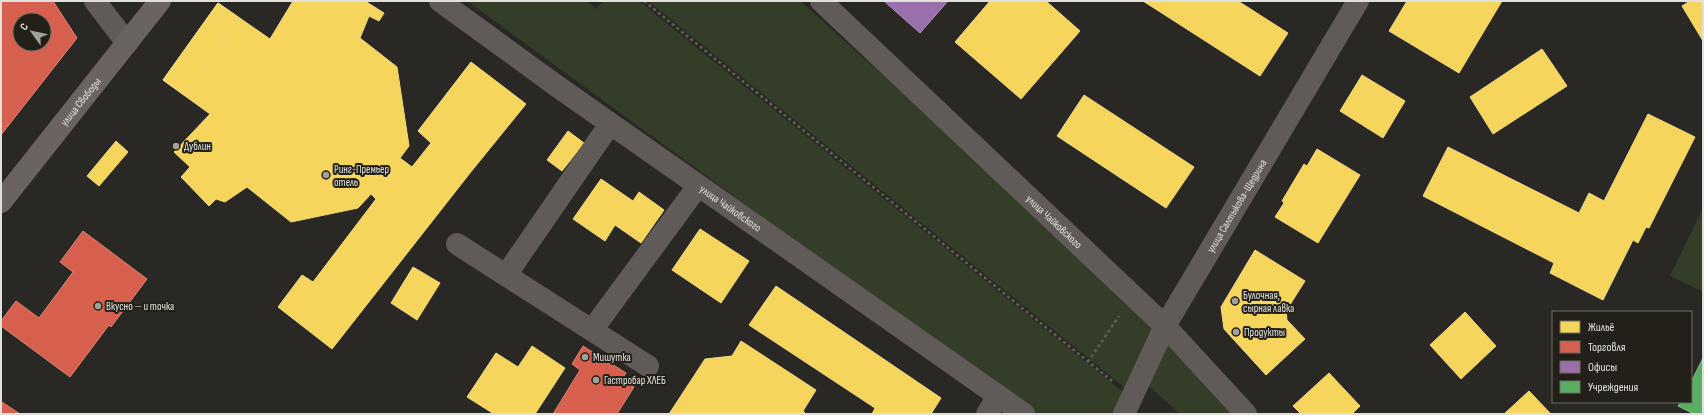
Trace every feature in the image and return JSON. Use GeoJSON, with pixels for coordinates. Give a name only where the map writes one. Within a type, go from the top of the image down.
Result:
{"type":"FeatureCollection","features":[{"type":"Feature","properties":{"kind":"main road","name":"улица Свободы"},"geometry":{"type":"LineString","coordinates":[[1,202],[160,1]]}},
{"type":"Feature","properties":{"kind":"street"},"geometry":{"type":"LineString","coordinates":[[95,1],[128,43]]}},
{"type":"Feature","properties":{"kind":"street","name":"улица Чайковского"},"geometry":{"type":"LineString","coordinates":[[440,1],[698,186],[993,405],[1024,414]]}},
{"type":"Feature","properties":{"kind":"street","name":"улица Чайковского"},"geometry":{"type":"LineString","coordinates":[[821,1],[1165,326],[1246,414]]}},
{"type":"Feature","properties":{"kind":"street","name":"улица Салтыкова-Щедрина"},"geometry":{"type":"LineString","coordinates":[[1128,406],[1165,326],[1358,1]]}},
{"type":"Feature","properties":{"kind":"street"},"geometry":{"type":"LineString","coordinates":[[506,275],[610,124]]}},
{"type":"Feature","properties":{"kind":"street"},"geometry":{"type":"LineString","coordinates":[[592,330],[698,186]]}},
{"type":"Feature","properties":{"kind":"street"},"geometry":{"type":"LineString","coordinates":[[457,244],[648,366]]}},
{"type":"Feature","properties":{"kind":"path"},"geometry":{"type":"LineString","coordinates":[[644,1],[1128,406]]}},
{"type":"Feature","properties":{"kind":"green space"},"geometry":{"type":"Polygon","coordinates":[[[467,1],[587,1],[596,9],[603,1],[639,1],[1128,396],[1119,414],[1032,414],[467,1]]]}},
{"type":"Feature","properties":{"kind":"green space"},"geometry":{"type":"Polygon","coordinates":[[[648,1],[800,1],[1163,326],[1130,392],[648,1]]]}},
{"type":"Feature","properties":{"kind":"green space"},"geometry":{"type":"Polygon","coordinates":[[[1703,208],[1703,292],[1670,276],[1703,208]]]}},
{"type":"Feature","properties":{"kind":"green space"},"geometry":{"type":"Polygon","coordinates":[[[1166,329],[1243,414],[1180,414],[1141,379],[1166,329]]]}},
{"type":"Feature","properties":{"kind":"building: Жильё","name":"Ринг-Премьер отель"},"geometry":{"type":"Polygon","coordinates":[[[293,1],[365,1],[384,13],[379,21],[369,16],[360,38],[397,67],[409,146],[400,158],[412,167],[431,143],[418,131],[471,62],[526,104],[332,349],[278,307],[302,275],[313,282],[376,199],[371,194],[358,208],[291,222],[247,187],[225,202],[216,199],[209,206],[181,177],[190,167],[174,152],[210,114],[163,80],[218,3],[270,39],[293,1]]]}},
{"type":"Feature","properties":{"kind":"building: Жильё"},"geometry":{"type":"Polygon","coordinates":[[[990,1],[1046,1],[1080,31],[1021,99],[955,42],[990,1]]]}},
{"type":"Feature","properties":{"kind":"building: Жильё"},"geometry":{"type":"Polygon","coordinates":[[[1143,1],[1238,1],[1288,33],[1260,76],[1143,1]]]}},
{"type":"Feature","properties":{"kind":"building: Жильё"},"geometry":{"type":"Polygon","coordinates":[[[1407,1],[1502,1],[1459,73],[1389,31],[1407,1]]]}},
{"type":"Feature","properties":{"kind":"building: Жильё"},"geometry":{"type":"Polygon","coordinates":[[[1690,1],[1703,1],[1703,41],[1682,6],[1690,1]]]}},
{"type":"Feature","properties":{"kind":"building: Жильё"},"geometry":{"type":"Polygon","coordinates":[[[218,3],[238,17],[184,95],[163,80],[218,3]]]}},
{"type":"Feature","properties":{"kind":"building: Жильё"},"geometry":{"type":"Polygon","coordinates":[[[1542,49],[1567,86],[1493,134],[1470,97],[1542,49]]]}},
{"type":"Feature","properties":{"kind":"building: Жильё"},"geometry":{"type":"Polygon","coordinates":[[[1362,75],[1405,101],[1383,138],[1340,111],[1362,75]]]}},
{"type":"Feature","properties":{"kind":"building: Жильё"},"geometry":{"type":"Polygon","coordinates":[[[1084,95],[1194,167],[1166,208],[1057,136],[1084,95]]]}},
{"type":"Feature","properties":{"kind":"building: Жильё"},"geometry":{"type":"Polygon","coordinates":[[[1648,114],[1695,137],[1649,228],[1646,227],[1638,243],[1633,240],[1603,300],[1550,273],[1554,263],[1423,196],[1448,147],[1579,213],[1589,193],[1604,201],[1648,114]]]}},
{"type":"Feature","properties":{"kind":"building: Жильё"},"geometry":{"type":"Polygon","coordinates":[[[568,131],[584,143],[562,171],[547,160],[568,131]]]}},
{"type":"Feature","properties":{"kind":"building: Жильё"},"geometry":{"type":"Polygon","coordinates":[[[116,141],[128,152],[99,186],[87,176],[116,141]]]}},
{"type":"Feature","properties":{"kind":"building: Жильё"},"geometry":{"type":"Polygon","coordinates":[[[1317,149],[1360,175],[1318,243],[1275,217],[1284,203],[1282,201],[1304,164],[1307,166],[1317,149]]]}},
{"type":"Feature","properties":{"kind":"building: Жильё"},"geometry":{"type":"Polygon","coordinates":[[[601,179],[633,201],[639,192],[664,210],[641,243],[615,225],[605,241],[573,219],[601,179]]]}},
{"type":"Feature","properties":{"kind":"building: Жильё"},"geometry":{"type":"Polygon","coordinates":[[[700,229],[749,261],[721,303],[672,270],[700,229]]]}},
{"type":"Feature","properties":{"kind":"building: Жильё"},"geometry":{"type":"Polygon","coordinates":[[[1255,250],[1305,281],[1286,311],[1287,320],[1305,339],[1266,375],[1224,329],[1221,307],[1255,250]]]}},
{"type":"Feature","properties":{"kind":"building: Жильё"},"geometry":{"type":"Polygon","coordinates":[[[413,267],[440,283],[417,320],[391,303],[413,267]]]}},
{"type":"Feature","properties":{"kind":"building: Жильё"},"geometry":{"type":"Polygon","coordinates":[[[776,286],[941,398],[931,414],[872,414],[875,408],[749,325],[776,286]]]}},
{"type":"Feature","properties":{"kind":"building: Жильё"},"geometry":{"type":"Polygon","coordinates":[[[1465,312],[1496,346],[1461,379],[1430,345],[1465,312]]]}},
{"type":"Feature","properties":{"kind":"building: Жильё"},"geometry":{"type":"Polygon","coordinates":[[[741,341],[816,390],[803,411],[806,414],[669,414],[705,359],[732,356],[741,341]]]}},
{"type":"Feature","properties":{"kind":"building: Жильё"},"geometry":{"type":"Polygon","coordinates":[[[532,346],[565,368],[535,414],[494,414],[467,397],[496,353],[518,367],[532,346]]]}},
{"type":"Feature","properties":{"kind":"building: Жильё"},"geometry":{"type":"Polygon","coordinates":[[[1329,373],[1360,406],[1352,414],[1301,414],[1293,406],[1329,373]]]}},
{"type":"Feature","properties":{"kind":"building: Жильё"},"geometry":{"type":"Polygon","coordinates":[[[1529,391],[1551,414],[1504,414],[1529,391]]]}},
{"type":"Feature","properties":{"kind":"building: Торговля"},"geometry":{"type":"Polygon","coordinates":[[[1,1],[53,1],[77,38],[1,135],[1,1]]]}},
{"type":"Feature","properties":{"kind":"building: Торговля"},"geometry":{"type":"Polygon","coordinates":[[[83,231],[147,279],[111,327],[109,325],[70,377],[1,326],[1,321],[16,301],[39,318],[73,272],[60,262],[83,231]]]}},
{"type":"Feature","properties":{"kind":"building: Торговля"},"geometry":{"type":"Polygon","coordinates":[[[583,346],[626,373],[622,379],[634,387],[617,414],[553,414],[580,370],[572,364],[583,346]]]}},
{"type":"Feature","properties":{"kind":"building: Торговля"},"geometry":{"type":"Polygon","coordinates":[[[2,402],[20,414],[1,414],[2,402]]]}},
{"type":"Feature","properties":{"kind":"building: Офисы"},"geometry":{"type":"Polygon","coordinates":[[[884,1],[948,1],[920,33],[884,1]]]}},
{"type":"Feature","properties":{"kind":"building: Учреждения"},"geometry":{"type":"Polygon","coordinates":[[[1703,358],[1703,414],[1694,414],[1678,406],[1680,403],[1692,403],[1692,380],[1703,358]]]}},
{"type":"Feature","properties":{"kind":"place","name":"Дублин"},"geometry":{"type":"Point","coordinates":[176,146]}},
{"type":"Feature","properties":{"kind":"place","name":"Ринг-Премьер отель"},"geometry":{"type":"Point","coordinates":[326,175]}},
{"type":"Feature","properties":{"kind":"place","name":"Булочная, сырная лавка"},"geometry":{"type":"Point","coordinates":[1235,301]}},
{"type":"Feature","properties":{"kind":"place","name":"Вкусно — и точка"},"geometry":{"type":"Point","coordinates":[98,306]}},
{"type":"Feature","properties":{"kind":"place","name":"Продукты"},"geometry":{"type":"Point","coordinates":[1236,332]}},
{"type":"Feature","properties":{"kind":"place","name":"Мишутка"},"geometry":{"type":"Point","coordinates":[585,357]}},
{"type":"Feature","properties":{"kind":"place","name":"Гастробар ХЛЕБ"},"geometry":{"type":"Point","coordinates":[596,380]}}]}
